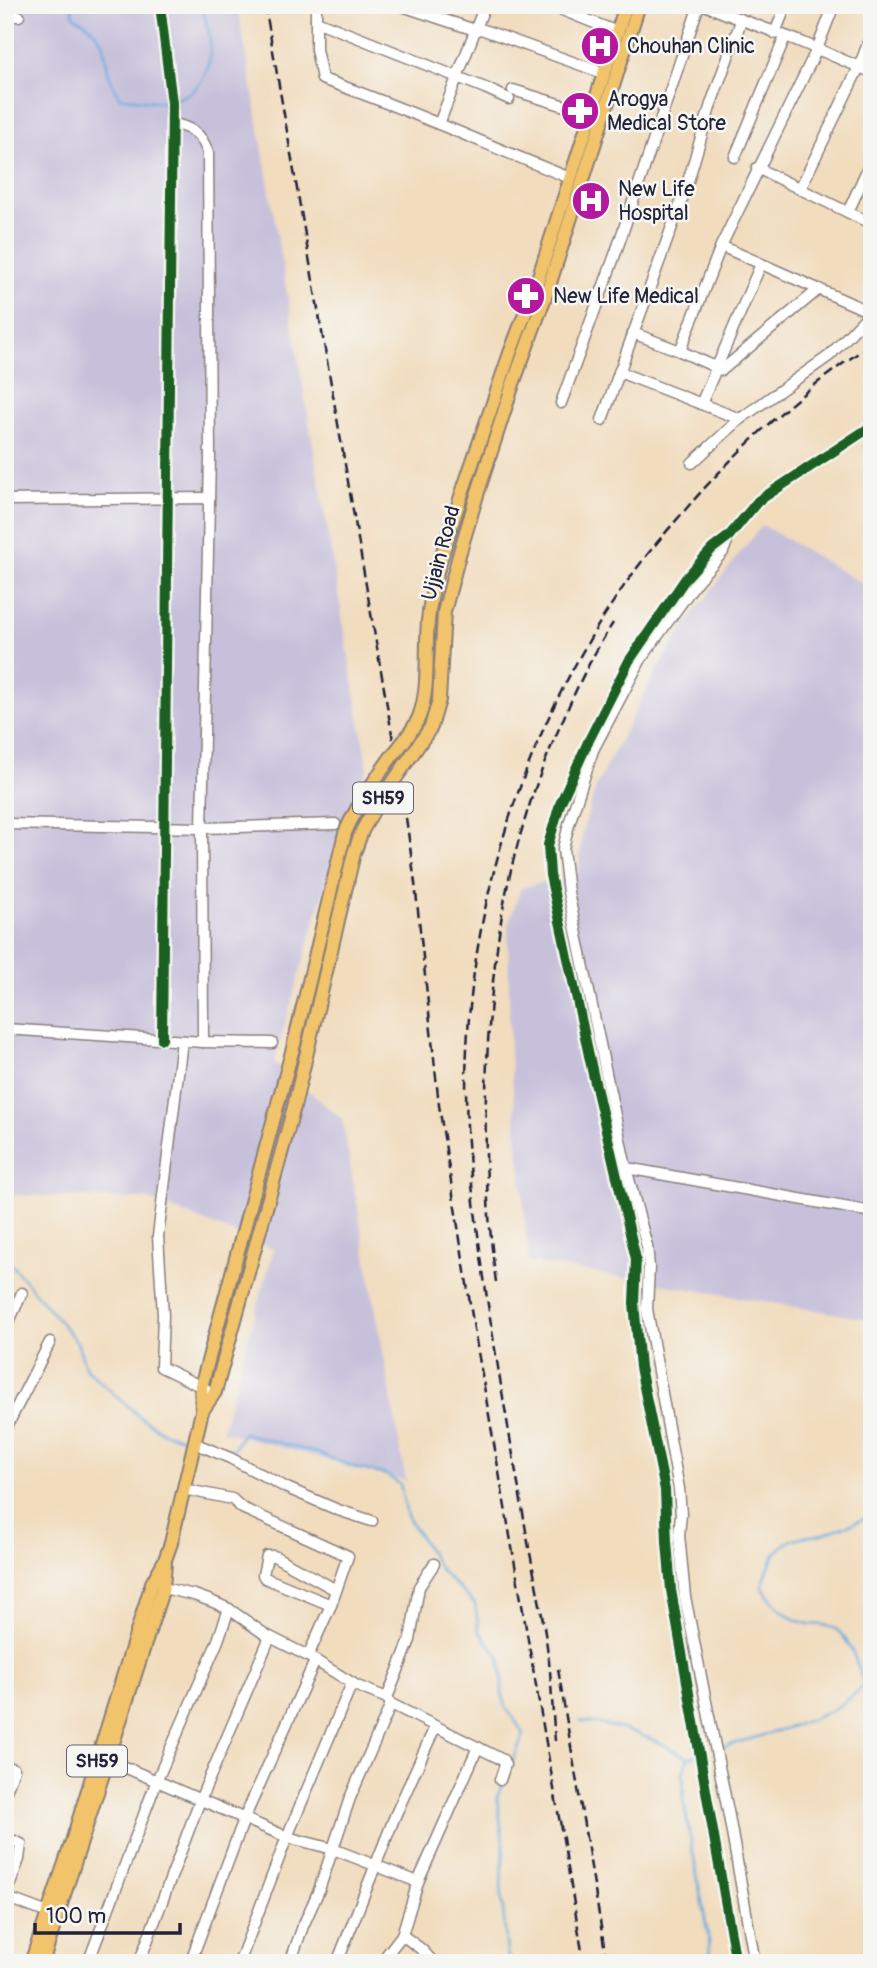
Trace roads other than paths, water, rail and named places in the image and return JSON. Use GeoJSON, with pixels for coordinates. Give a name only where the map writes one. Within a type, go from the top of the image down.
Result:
{"type":"FeatureCollection","features":[{"type":"Feature","properties":{"kind":"main road","name":"SH59"},"geometry":{"type":"LineString","coordinates":[[201,1417],[201,1387],[205,1370],[293,1048],[345,833],[367,791],[408,735],[423,705],[432,593],[462,493],[538,279],[626,5]]}},
{"type":"Feature","properties":{"kind":"main road","name":"Ujjain Road"},"geometry":{"type":"LineString","coordinates":[[215,1392],[294,1107],[354,853],[362,831],[431,727],[439,700],[444,612],[459,555],[639,5]]}},
{"type":"Feature","properties":{"kind":"main road"},"geometry":{"type":"LineString","coordinates":[[521,321],[535,326]]}},
{"type":"Feature","properties":{"kind":"main road","name":"SH59"},"geometry":{"type":"LineString","coordinates":[[43,1963],[163,1588],[166,1560],[194,1443],[201,1417],[215,1392]]}},
{"type":"Feature","properties":{"kind":"main road","name":"SH59"},"geometry":{"type":"LineString","coordinates":[[31,1963],[152,1583],[166,1560]]}},
{"type":"Feature","properties":{"kind":"street"},"geometry":{"type":"LineString","coordinates":[[160,5],[172,103],[162,1039]]}},
{"type":"Feature","properties":{"kind":"street"},"geometry":{"type":"LineString","coordinates":[[316,5],[316,49],[322,79],[377,98],[570,178]]}},
{"type":"Feature","properties":{"kind":"street"},"geometry":{"type":"LineString","coordinates":[[399,5],[475,30],[481,29],[603,73]]}},
{"type":"Feature","properties":{"kind":"street"},"geometry":{"type":"LineString","coordinates":[[439,124],[485,5]]}},
{"type":"Feature","properties":{"kind":"street"},"geometry":{"type":"LineString","coordinates":[[550,5],[617,32]]}},
{"type":"Feature","properties":{"kind":"street"},"geometry":{"type":"LineString","coordinates":[[561,403],[616,252],[699,5]]}},
{"type":"Feature","properties":{"kind":"street"},"geometry":{"type":"LineString","coordinates":[[705,5],[872,72]]}},
{"type":"Feature","properties":{"kind":"street"},"geometry":{"type":"LineString","coordinates":[[735,157],[780,35],[786,5]]}},
{"type":"Feature","properties":{"kind":"street"},"geometry":{"type":"LineString","coordinates":[[680,351],[721,246],[817,49],[834,5]]}},
{"type":"Feature","properties":{"kind":"street"},"geometry":{"type":"LineString","coordinates":[[5,16],[19,16]]}},
{"type":"Feature","properties":{"kind":"street"},"geometry":{"type":"LineString","coordinates":[[316,21],[458,78],[511,95],[591,114]]}},
{"type":"Feature","properties":{"kind":"street"},"geometry":{"type":"LineString","coordinates":[[602,421],[686,188],[711,104],[741,21]]}},
{"type":"Feature","properties":{"kind":"street"},"geometry":{"type":"LineString","coordinates":[[800,189],[859,67],[872,33]]}},
{"type":"Feature","properties":{"kind":"street"},"geometry":{"type":"LineString","coordinates":[[172,123],[191,129],[204,140],[208,153],[209,498],[202,828],[203,1042]]}},
{"type":"Feature","properties":{"kind":"street"},"geometry":{"type":"LineString","coordinates":[[848,212],[872,159]]}},
{"type":"Feature","properties":{"kind":"street"},"geometry":{"type":"LineString","coordinates":[[757,169],[872,224]]}},
{"type":"Feature","properties":{"kind":"street"},"geometry":{"type":"LineString","coordinates":[[692,463],[740,419],[829,356],[871,312],[721,246]]}},
{"type":"Feature","properties":{"kind":"street"},"geometry":{"type":"LineString","coordinates":[[701,404],[761,264]]}},
{"type":"Feature","properties":{"kind":"street"},"geometry":{"type":"LineString","coordinates":[[633,333],[722,370],[819,289]]}},
{"type":"Feature","properties":{"kind":"street"},"geometry":{"type":"LineString","coordinates":[[619,372],[740,419]]}},
{"type":"Feature","properties":{"kind":"street"},"geometry":{"type":"LineString","coordinates":[[736,1963],[671,1590],[665,1490],[640,1367],[634,1303],[636,1259],[550,875],[548,845],[560,804],[629,661],[686,578],[712,549],[729,536],[758,501],[872,426]]}},
{"type":"Feature","properties":{"kind":"street"},"geometry":{"type":"LineString","coordinates":[[5,500],[209,498]]}},
{"type":"Feature","properties":{"kind":"street"},"geometry":{"type":"LineString","coordinates":[[729,536],[723,552],[697,580],[641,659],[593,750],[563,849],[568,892],[626,1168],[647,1246],[647,1309],[679,1489],[679,1535],[685,1597],[755,1963]]}},
{"type":"Feature","properties":{"kind":"street"},"geometry":{"type":"LineString","coordinates":[[5,824],[165,828],[335,824]]}},
{"type":"Feature","properties":{"kind":"street"},"geometry":{"type":"LineString","coordinates":[[5,1029],[182,1041],[272,1042]]}},
{"type":"Feature","properties":{"kind":"street"},"geometry":{"type":"LineString","coordinates":[[182,1041],[158,1236],[163,1315],[161,1367],[215,1392]]}},
{"type":"Feature","properties":{"kind":"street"},"geometry":{"type":"LineString","coordinates":[[613,1165],[872,1212]]}},
{"type":"Feature","properties":{"kind":"street"},"geometry":{"type":"LineString","coordinates":[[5,1330],[22,1293]]}},
{"type":"Feature","properties":{"kind":"street"},"geometry":{"type":"LineString","coordinates":[[5,1430],[50,1342]]}},
{"type":"Feature","properties":{"kind":"street"},"geometry":{"type":"LineString","coordinates":[[194,1443],[230,1458],[287,1489],[372,1521]]}},
{"type":"Feature","properties":{"kind":"street"},"geometry":{"type":"LineString","coordinates":[[183,1489],[232,1499],[242,1508],[348,1556],[311,1658],[244,1819],[190,1963]]}},
{"type":"Feature","properties":{"kind":"street"},"geometry":{"type":"LineString","coordinates":[[331,1605],[265,1578],[262,1575],[267,1556],[274,1556],[337,1590]]}},
{"type":"Feature","properties":{"kind":"street"},"geometry":{"type":"LineString","coordinates":[[290,1963],[410,1640],[419,1587],[434,1564]]}},
{"type":"Feature","properties":{"kind":"street"},"geometry":{"type":"LineString","coordinates":[[163,1588],[194,1595],[229,1609],[270,1637],[352,1683],[505,1762],[500,1780]]}},
{"type":"Feature","properties":{"kind":"street"},"geometry":{"type":"LineString","coordinates":[[88,1963],[157,1780],[217,1643],[229,1609]]}},
{"type":"Feature","properties":{"kind":"street"},"geometry":{"type":"LineString","coordinates":[[139,1963],[200,1800],[270,1637]]}},
{"type":"Feature","properties":{"kind":"street"},"geometry":{"type":"LineString","coordinates":[[239,1963],[287,1837],[352,1683]]}},
{"type":"Feature","properties":{"kind":"street"},"geometry":{"type":"LineString","coordinates":[[338,1963],[395,1816],[435,1727]]}},
{"type":"Feature","properties":{"kind":"street"},"geometry":{"type":"LineString","coordinates":[[390,1963],[385,1957],[402,1935],[418,1882],[478,1747]]}},
{"type":"Feature","properties":{"kind":"street"},"geometry":{"type":"LineString","coordinates":[[108,1760],[287,1837],[333,1849],[418,1882]]}},
{"type":"Feature","properties":{"kind":"street"},"geometry":{"type":"LineString","coordinates":[[5,1766],[14,1769],[5,1794]]}},
{"type":"Feature","properties":{"kind":"street"},"geometry":{"type":"LineString","coordinates":[[5,1837],[21,1844],[5,1898],[48,1913]]}},
{"type":"Feature","properties":{"kind":"street"},"geometry":{"type":"LineString","coordinates":[[402,1935],[434,1963]]}},
{"type":"Feature","properties":{"kind":"waterway"},"geometry":{"type":"LineString","coordinates":[[71,5],[74,16],[90,26],[103,43],[109,76],[119,97],[161,102],[169,100]]}},
{"type":"Feature","properties":{"kind":"waterway"},"geometry":{"type":"LineString","coordinates":[[175,99],[199,85],[207,69],[210,40],[203,12],[207,5]]}},
{"type":"Feature","properties":{"kind":"waterway"},"geometry":{"type":"LineString","coordinates":[[5,1257],[77,1342],[86,1369],[140,1417],[164,1433],[192,1440]]}},
{"type":"Feature","properties":{"kind":"waterway"},"geometry":{"type":"LineString","coordinates":[[209,1444],[233,1450],[243,1433],[386,1475],[400,1484],[407,1516],[442,1572],[475,1604],[479,1631],[499,1656],[502,1693],[507,1709],[524,1734],[506,1777]]}},
{"type":"Feature","properties":{"kind":"waterway"},"geometry":{"type":"LineString","coordinates":[[720,1748],[818,1717],[836,1708],[863,1684],[850,1647],[836,1629],[794,1619],[776,1605],[762,1587],[775,1555],[785,1544],[872,1516]]}},
{"type":"Feature","properties":{"kind":"waterway"},"geometry":{"type":"LineString","coordinates":[[581,1721],[637,1734],[688,1758]]}},
{"type":"Feature","properties":{"kind":"waterway"},"geometry":{"type":"LineString","coordinates":[[697,1755],[688,1758],[683,1773],[684,1804],[711,1963]]}},
{"type":"Feature","properties":{"kind":"waterway"},"geometry":{"type":"LineString","coordinates":[[503,1783],[497,1797],[504,1848],[501,1886],[507,1953],[511,1963]]}},
{"type":"Feature","properties":{"kind":"railway"},"geometry":{"type":"LineString","coordinates":[[265,5],[404,803],[439,1105],[474,1329],[561,1829]]}},
{"type":"Feature","properties":{"kind":"railway"},"geometry":{"type":"LineString","coordinates":[[555,1741],[545,1633],[494,1343],[470,1166],[466,1088],[470,1009],[481,930],[499,852],[524,776],[556,703],[593,633],[650,551],[733,458],[823,378],[872,344]]}},
{"type":"Feature","properties":{"kind":"railway"},"geometry":{"type":"LineString","coordinates":[[496,1282],[487,1182],[486,1080],[492,991],[504,901],[520,836],[544,764],[579,684],[613,623]]}},
{"type":"Feature","properties":{"kind":"railway"},"geometry":{"type":"LineString","coordinates":[[558,1669],[607,1963]]}},
{"type":"Feature","properties":{"kind":"railway"},"geometry":{"type":"LineString","coordinates":[[560,1821],[584,1963]]}},
{"type":"Feature","properties":{"kind":"place","name":"Chouhan Clinic"},"geometry":{"type":"Point","coordinates":[600,46]}},
{"type":"Feature","properties":{"kind":"place","name":"Arogya Medical Store"},"geometry":{"type":"Point","coordinates":[580,111]}},
{"type":"Feature","properties":{"kind":"place","name":"New Life Hospital"},"geometry":{"type":"Point","coordinates":[591,201]}},
{"type":"Feature","properties":{"kind":"place","name":"New Life Medical"},"geometry":{"type":"Point","coordinates":[526,296]}}]}
